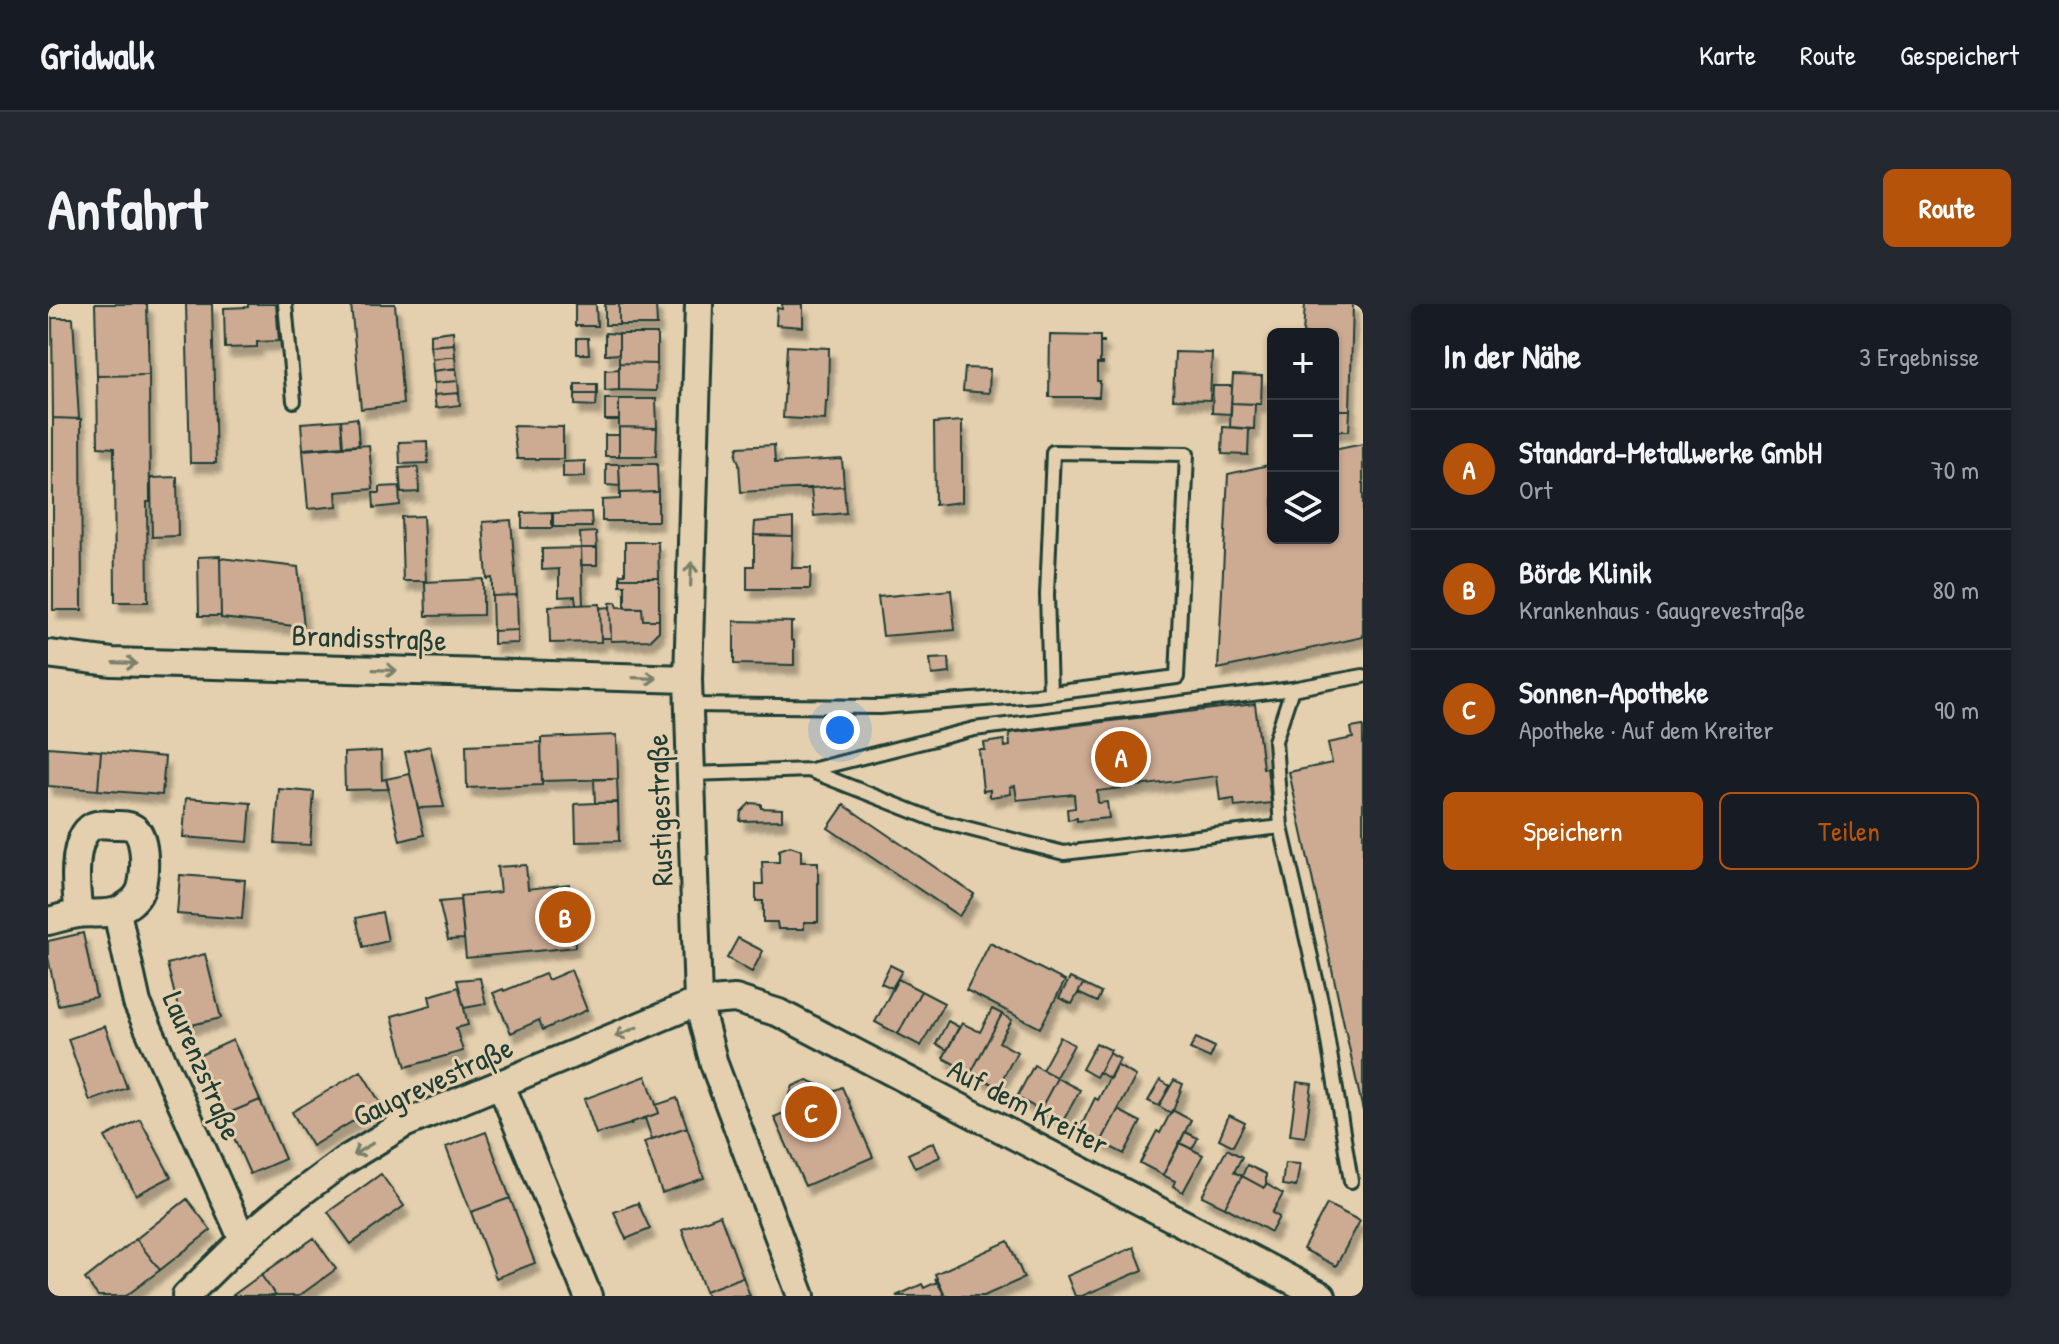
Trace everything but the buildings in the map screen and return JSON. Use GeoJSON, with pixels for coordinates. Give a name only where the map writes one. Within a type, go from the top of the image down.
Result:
{"type":"FeatureCollection","features":[{"type":"Feature","properties":{"kind":"street","name":"Rustigestraße"},"geometry":{"type":"LineString","coordinates":[[699,304],[689,692],[698,1002],[714,1064],[801,1296]]}},
{"type":"Feature","properties":{"kind":"street","name":"Brandisstraße"},"geometry":{"type":"LineString","coordinates":[[48,654],[112,662],[689,692]]}},
{"type":"Feature","properties":{"kind":"street"},"geometry":{"type":"LineString","coordinates":[[48,921],[79,914],[117,912],[134,901],[141,890],[144,848],[142,837],[131,826],[96,824],[82,837],[78,850],[79,914]]}},
{"type":"Feature","properties":{"kind":"street","name":"Laurenzstraße"},"geometry":{"type":"LineString","coordinates":[[117,912],[137,1003],[243,1240]]}},
{"type":"Feature","properties":{"kind":"street","name":"Auf dem Kreiter"},"geometry":{"type":"LineString","coordinates":[[698,1002],[735,999],[779,1013],[1322,1296]]}},
{"type":"Feature","properties":{"kind":"street","name":"Gaugrevestraße"},"geometry":{"type":"LineString","coordinates":[[186,1296],[243,1240],[309,1186],[404,1124],[698,1002]]}},
{"type":"Feature","properties":{"kind":"street"},"geometry":{"type":"LineString","coordinates":[[501,1085],[588,1296]]}},
{"type":"Feature","properties":{"kind":"lane"},"geometry":{"type":"LineString","coordinates":[[285,304],[294,401]]}},
{"type":"Feature","properties":{"kind":"lane"},"geometry":{"type":"LineString","coordinates":[[689,692],[880,707],[1050,693],[1177,677],[1187,454],[1053,452],[1047,595],[1050,693]]}},
{"type":"Feature","properties":{"kind":"lane"},"geometry":{"type":"LineString","coordinates":[[691,774],[811,770],[974,729],[1292,689],[1363,676]]}},
{"type":"Feature","properties":{"kind":"lane"},"geometry":{"type":"LineString","coordinates":[[1292,689],[1275,741],[1281,827],[1322,1005],[1351,1181]]}},
{"type":"Feature","properties":{"kind":"lane"},"geometry":{"type":"LineString","coordinates":[[811,770],[935,820],[1064,853],[1281,827]]}},
{"type":"Feature","properties":{"kind":"place","name":"Standard-Metallwerke GmbH"},"geometry":{"type":"Point","coordinates":[1121,757]}},
{"type":"Feature","properties":{"kind":"place","name":"Börde Klinik"},"geometry":{"type":"Point","coordinates":[565,917]}},
{"type":"Feature","properties":{"kind":"place","name":"Sonnen-Apotheke"},"geometry":{"type":"Point","coordinates":[811,1112]}}]}
